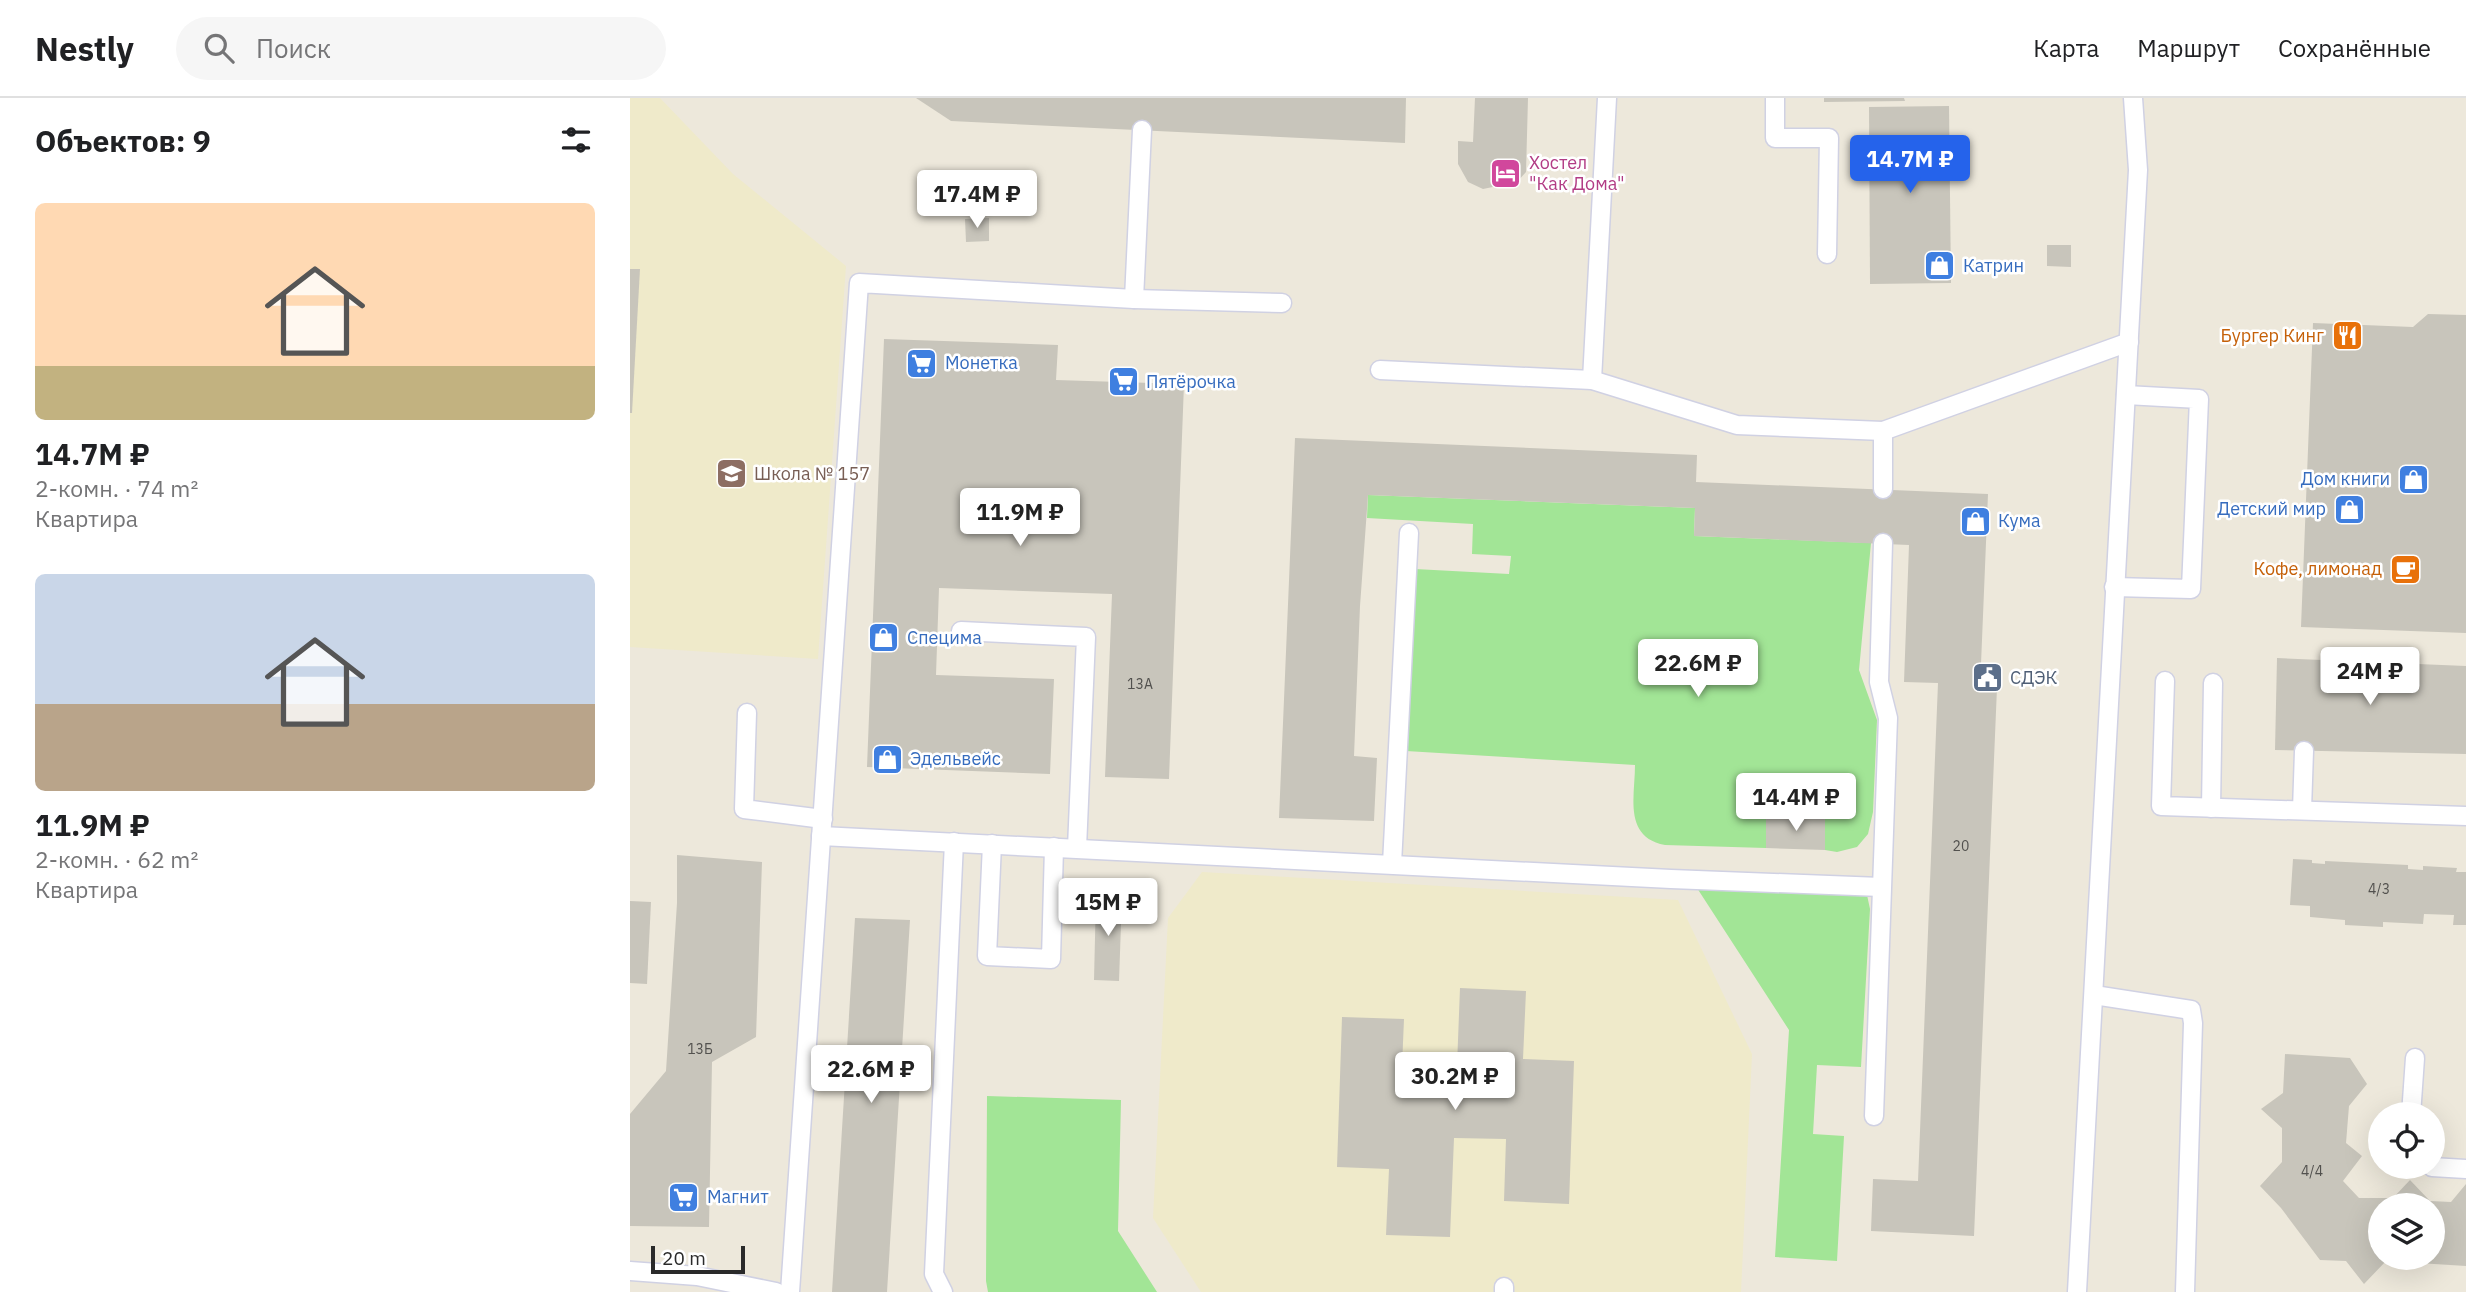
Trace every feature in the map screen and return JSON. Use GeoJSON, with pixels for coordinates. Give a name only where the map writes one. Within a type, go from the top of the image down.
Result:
{"type":"FeatureCollection","features":[{"type":"Feature","properties":{"kind":"lane"},"geometry":{"type":"LineString","coordinates":[[1592,380],[1607,98]]}},
{"type":"Feature","properties":{"kind":"lane"},"geometry":{"type":"LineString","coordinates":[[1775,98],[1775,138],[1829,138],[1826,254]]}},
{"type":"Feature","properties":{"kind":"lane"},"geometry":{"type":"LineString","coordinates":[[2077,1292],[2138,170],[2133,98]]}},
{"type":"Feature","properties":{"kind":"lane"},"geometry":{"type":"LineString","coordinates":[[1135,299],[1143,130]]}},
{"type":"Feature","properties":{"kind":"lane"},"geometry":{"type":"LineString","coordinates":[[790,1292],[859,284],[1135,299],[1282,303]]}},
{"type":"Feature","properties":{"kind":"lane"},"geometry":{"type":"LineString","coordinates":[[1380,370],[1592,380],[1737,425],[1883,431],[2129,342]]}},
{"type":"Feature","properties":{"kind":"lane"},"geometry":{"type":"LineString","coordinates":[[2114,587],[2191,589],[2199,399],[2126,395]]}},
{"type":"Feature","properties":{"kind":"lane"},"geometry":{"type":"LineString","coordinates":[[1883,431],[1883,489]]}},
{"type":"Feature","properties":{"kind":"lane"},"geometry":{"type":"LineString","coordinates":[[1392,864],[1409,533]]}},
{"type":"Feature","properties":{"kind":"lane"},"geometry":{"type":"LineString","coordinates":[[1874,1116],[1888,718],[1879,682],[1883,543]]}},
{"type":"Feature","properties":{"kind":"lane"},"geometry":{"type":"LineString","coordinates":[[961,631],[1086,637],[1077,848]]}},
{"type":"Feature","properties":{"kind":"lane"},"geometry":{"type":"LineString","coordinates":[[2165,681],[2161,806],[2466,816]]}},
{"type":"Feature","properties":{"kind":"lane"},"geometry":{"type":"LineString","coordinates":[[2211,808],[2213,683]]}},
{"type":"Feature","properties":{"kind":"lane"},"geometry":{"type":"LineString","coordinates":[[747,713],[744,809],[822,827],[954,842],[1881,887]]}},
{"type":"Feature","properties":{"kind":"lane"},"geometry":{"type":"LineString","coordinates":[[2302,810],[2304,751]]}},
{"type":"Feature","properties":{"kind":"lane"},"geometry":{"type":"LineString","coordinates":[[943,1292],[934,1274],[954,842]]}},
{"type":"Feature","properties":{"kind":"lane"},"geometry":{"type":"LineString","coordinates":[[992,844],[987,956],[1000,957],[1051,959],[1054,847]]}},
{"type":"Feature","properties":{"kind":"lane"},"geometry":{"type":"LineString","coordinates":[[2094,995],[2191,1010],[2193,1023],[2185,1292]]}},
{"type":"Feature","properties":{"kind":"lane"},"geometry":{"type":"LineString","coordinates":[[2413,1102],[2415,1058]]}},
{"type":"Feature","properties":{"kind":"lane"},"geometry":{"type":"LineString","coordinates":[[2445,1168],[2466,1169]]}},
{"type":"Feature","properties":{"kind":"lane"},"geometry":{"type":"LineString","coordinates":[[630,1271],[697,1284],[776,1292]]}},
{"type":"Feature","properties":{"kind":"shaded area","name":"Школа № 157"},"geometry":{"type":"Polygon","coordinates":[[[630,98],[660,98],[733,174],[846,266],[818,659],[630,647],[630,98]]]}},
{"type":"Feature","properties":{"kind":"shaded area"},"geometry":{"type":"Polygon","coordinates":[[[1202,872],[1678,900],[1752,1054],[1741,1292],[1201,1292],[1153,1218],[1168,918],[1202,872]]]}},
{"type":"Feature","properties":{"kind":"green space"},"geometry":{"type":"Polygon","coordinates":[[[1368,495],[1695,508],[1694,536],[1871,543],[1859,670],[1877,720],[1873,812],[1868,834],[1857,847],[1837,852],[1825,850],[1825,818],[1767,817],[1766,848],[1665,845],[1652,841],[1637,824],[1633,802],[1635,765],[1406,751],[1415,569],[1509,574],[1511,556],[1472,554],[1473,524],[1367,518],[1368,495]]]}},
{"type":"Feature","properties":{"kind":"green space"},"geometry":{"type":"Polygon","coordinates":[[[1697,888],[1867,895],[1870,909],[1861,1067],[1817,1065],[1813,1134],[1844,1136],[1837,1261],[1775,1257],[1789,1030],[1697,888]]]}},
{"type":"Feature","properties":{"kind":"green space"},"geometry":{"type":"Polygon","coordinates":[[[987,1096],[1121,1100],[1118,1231],[1157,1292],[988,1292],[987,1096]]]}},
{"type":"Feature","properties":{"kind":"building"},"geometry":{"type":"Polygon","coordinates":[[[916,98],[1406,98],[1405,143],[951,121],[916,98]]]}},
{"type":"Feature","properties":{"kind":"building"},"geometry":{"type":"Polygon","coordinates":[[[1475,98],[1528,98],[1526,172],[1517,182],[1483,189],[1468,182],[1458,164],[1458,141],[1473,142],[1475,98]]]}},
{"type":"Feature","properties":{"kind":"building"},"geometry":{"type":"Polygon","coordinates":[[[1824,98],[1904,98],[1905,101],[1824,102],[1824,98]]]}},
{"type":"Feature","properties":{"kind":"building"},"geometry":{"type":"Polygon","coordinates":[[[1949,106],[1951,283],[1870,284],[1869,107],[1949,106]]]}},
{"type":"Feature","properties":{"kind":"building"},"geometry":{"type":"Polygon","coordinates":[[[989,218],[989,241],[966,242],[965,219],[989,218]]]}},
{"type":"Feature","properties":{"kind":"building"},"geometry":{"type":"Polygon","coordinates":[[[2047,245],[2071,245],[2071,267],[2047,266],[2047,245]]]}},
{"type":"Feature","properties":{"kind":"building"},"geometry":{"type":"Polygon","coordinates":[[[630,269],[640,269],[632,413],[630,413],[630,269]]]}},
{"type":"Feature","properties":{"kind":"building"},"geometry":{"type":"Polygon","coordinates":[[[2428,314],[2466,315],[2466,633],[2301,627],[2313,323],[2413,327],[2428,314]]]}},
{"type":"Feature","properties":{"kind":"building"},"geometry":{"type":"Polygon","coordinates":[[[884,339],[1058,345],[1056,380],[1184,384],[1169,779],[1105,777],[1112,594],[939,588],[936,675],[1054,679],[1050,774],[867,767],[884,339]]]}},
{"type":"Feature","properties":{"kind":"building"},"geometry":{"type":"Polygon","coordinates":[[[1295,438],[1697,455],[1696,482],[1988,494],[1981,664],[1998,664],[1974,1236],[1871,1231],[1873,1179],[1918,1181],[1938,683],[1904,682],[1909,545],[1694,536],[1695,508],[1368,495],[1354,756],[1377,758],[1374,821],[1279,818],[1295,438]]]}},
{"type":"Feature","properties":{"kind":"building"},"geometry":{"type":"Polygon","coordinates":[[[2277,658],[2466,666],[2466,754],[2275,750],[2277,658]]]}},
{"type":"Feature","properties":{"kind":"building"},"geometry":{"type":"Polygon","coordinates":[[[1766,817],[1825,818],[1825,850],[1766,848],[1766,817]]]}},
{"type":"Feature","properties":{"kind":"building"},"geometry":{"type":"Polygon","coordinates":[[[677,855],[762,862],[756,1037],[712,1062],[709,1227],[630,1226],[630,1114],[666,1071],[677,903],[677,855]]]}},
{"type":"Feature","properties":{"kind":"building"},"geometry":{"type":"Polygon","coordinates":[[[2293,859],[2325,864],[2325,861],[2408,865],[2408,869],[2423,870],[2423,866],[2457,868],[2456,872],[2466,872],[2466,925],[2453,925],[2454,915],[2424,914],[2423,924],[2383,922],[2383,927],[2345,925],[2345,920],[2310,917],[2310,906],[2290,905],[2293,859]]]}},
{"type":"Feature","properties":{"kind":"building"},"geometry":{"type":"Polygon","coordinates":[[[1096,895],[1122,896],[1119,981],[1094,980],[1096,895]]]}},
{"type":"Feature","properties":{"kind":"building"},"geometry":{"type":"Polygon","coordinates":[[[630,901],[651,902],[647,984],[630,983],[630,901]]]}},
{"type":"Feature","properties":{"kind":"building"},"geometry":{"type":"Polygon","coordinates":[[[855,918],[910,920],[887,1292],[832,1292],[855,918]]]}},
{"type":"Feature","properties":{"kind":"building"},"geometry":{"type":"Polygon","coordinates":[[[1460,988],[1526,991],[1523,1059],[1574,1061],[1569,1204],[1504,1201],[1506,1139],[1454,1138],[1450,1237],[1386,1235],[1389,1169],[1337,1167],[1342,1017],[1404,1019],[1401,1090],[1456,1092],[1460,988]]]}},
{"type":"Feature","properties":{"kind":"building"},"geometry":{"type":"Polygon","coordinates":[[[2285,1054],[2350,1058],[2367,1084],[2349,1106],[2346,1143],[2362,1156],[2343,1181],[2359,1198],[2368,1198],[2368,1270],[2377,1270],[2364,1284],[2346,1261],[2320,1260],[2281,1208],[2260,1186],[2282,1162],[2282,1128],[2261,1109],[2283,1093],[2285,1054]]]}},
{"type":"Feature","properties":{"kind":"building"},"geometry":{"type":"Polygon","coordinates":[[[2410,1180],[2422,1193],[2398,1193],[2410,1180]]]}},
{"type":"Feature","properties":{"kind":"building"},"geometry":{"type":"Polygon","coordinates":[[[2466,1184],[2466,1266],[2445,1265],[2445,1202],[2451,1202],[2466,1184]]]}},
{"type":"Feature","properties":{"kind":"place","name":"Хостел \"Как Дома\""},"geometry":{"type":"Point","coordinates":[1506,173]}},
{"type":"Feature","properties":{"kind":"place","name":"Катрин"},"geometry":{"type":"Point","coordinates":[1940,266]}},
{"type":"Feature","properties":{"kind":"place","name":"Бургер Кинг"},"geometry":{"type":"Point","coordinates":[2347,336]}},
{"type":"Feature","properties":{"kind":"place","name":"Монетка"},"geometry":{"type":"Point","coordinates":[922,363]}},
{"type":"Feature","properties":{"kind":"place","name":"Пятёрочка"},"geometry":{"type":"Point","coordinates":[1123,382]}},
{"type":"Feature","properties":{"kind":"place","name":"Школа № 157"},"geometry":{"type":"Point","coordinates":[731,474]}},
{"type":"Feature","properties":{"kind":"place","name":"Дом книги"},"geometry":{"type":"Point","coordinates":[2413,479]}},
{"type":"Feature","properties":{"kind":"place","name":"Детский мир"},"geometry":{"type":"Point","coordinates":[2349,509]}},
{"type":"Feature","properties":{"kind":"place","name":"Кума"},"geometry":{"type":"Point","coordinates":[1975,521]}},
{"type":"Feature","properties":{"kind":"place","name":"Кофе, лимонад"},"geometry":{"type":"Point","coordinates":[2405,569]}},
{"type":"Feature","properties":{"kind":"place","name":"Специма"},"geometry":{"type":"Point","coordinates":[884,638]}},
{"type":"Feature","properties":{"kind":"place","name":"СДЭК"},"geometry":{"type":"Point","coordinates":[1987,678]}},
{"type":"Feature","properties":{"kind":"place","name":"Эдельвейс"},"geometry":{"type":"Point","coordinates":[887,759]}},
{"type":"Feature","properties":{"kind":"place","name":"Магнит"},"geometry":{"type":"Point","coordinates":[684,1197]}}]}
